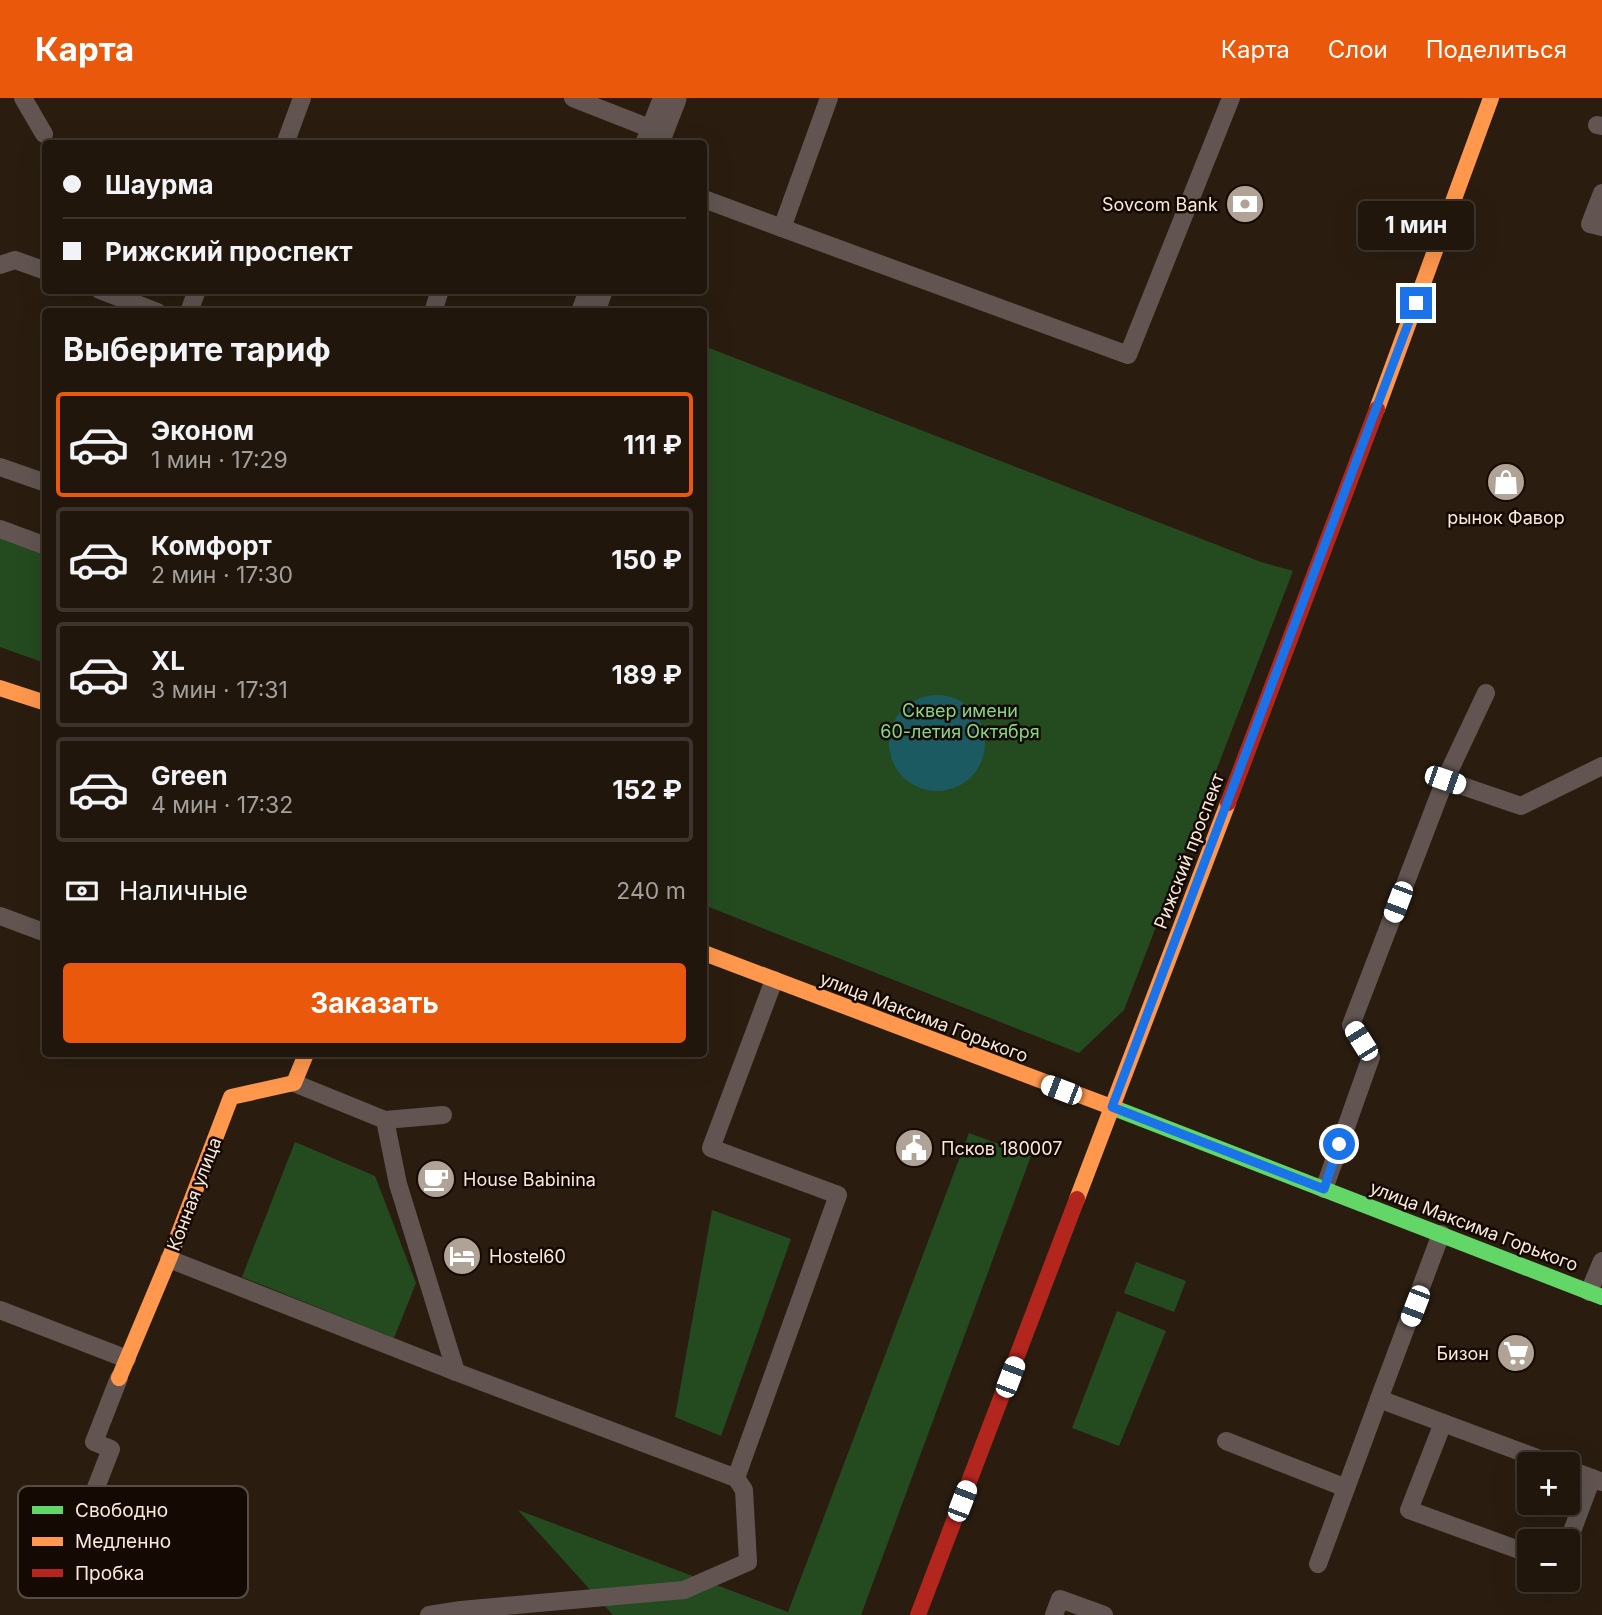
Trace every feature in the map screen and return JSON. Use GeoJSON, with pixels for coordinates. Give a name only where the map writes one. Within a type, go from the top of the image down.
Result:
{"type":"FeatureCollection","features":[{"type":"Feature","properties":{"kind":"main road","name":"Рижский проспект"},"geometry":{"type":"LineString","coordinates":[[918,1615],[1331,533],[1491,98]]}},
{"type":"Feature","properties":{"kind":"main road"},"geometry":{"type":"LineString","coordinates":[[0,688],[42,702]]}},
{"type":"Feature","properties":{"kind":"main road","name":"улица Максима Горького"},"geometry":{"type":"LineString","coordinates":[[707,954],[1112,1107],[1595,1295]]}},
{"type":"Feature","properties":{"kind":"main road"},"geometry":{"type":"LineString","coordinates":[[294,1083],[305,1057]]}},
{"type":"Feature","properties":{"kind":"main road","name":"Конная улица"},"geometry":{"type":"LineString","coordinates":[[118,1378],[169,1259],[232,1097],[294,1083]]}},
{"type":"Feature","properties":{"kind":"street"},"geometry":{"type":"LineString","coordinates":[[655,137],[670,98]]}},
{"type":"Feature","properties":{"kind":"lane"},"geometry":{"type":"LineString","coordinates":[[23,98],[44,134]]}},
{"type":"Feature","properties":{"kind":"lane"},"geometry":{"type":"LineString","coordinates":[[286,140],[302,98]]}},
{"type":"Feature","properties":{"kind":"lane"},"geometry":{"type":"LineString","coordinates":[[573,98],[655,137]]}},
{"type":"Feature","properties":{"kind":"lane"},"geometry":{"type":"LineString","coordinates":[[782,228],[829,98]]}},
{"type":"Feature","properties":{"kind":"lane"},"geometry":{"type":"LineString","coordinates":[[707,200],[1128,355],[1231,98]]}},
{"type":"Feature","properties":{"kind":"lane"},"geometry":{"type":"LineString","coordinates":[[1602,193],[1590,224],[1602,227]]}},
{"type":"Feature","properties":{"kind":"lane"},"geometry":{"type":"LineString","coordinates":[[0,265],[15,260],[42,270]]}},
{"type":"Feature","properties":{"kind":"lane"},"geometry":{"type":"LineString","coordinates":[[110,294],[147,308]]}},
{"type":"Feature","properties":{"kind":"lane"},"geometry":{"type":"LineString","coordinates":[[0,467],[42,481]]}},
{"type":"Feature","properties":{"kind":"lane"},"geometry":{"type":"LineString","coordinates":[[0,529],[42,545]]}},
{"type":"Feature","properties":{"kind":"lane"},"geometry":{"type":"LineString","coordinates":[[1324,1189],[1371,1056],[1351,1025],[1445,780],[1486,693]]}},
{"type":"Feature","properties":{"kind":"lane"},"geometry":{"type":"LineString","coordinates":[[1445,780],[1521,806],[1602,766]]}},
{"type":"Feature","properties":{"kind":"lane"},"geometry":{"type":"LineString","coordinates":[[0,916],[42,932]]}},
{"type":"Feature","properties":{"kind":"lane"},"geometry":{"type":"LineString","coordinates":[[736,1478],[838,1195],[711,1148],[774,980]]}},
{"type":"Feature","properties":{"kind":"lane"},"geometry":{"type":"LineString","coordinates":[[294,1083],[385,1120],[443,1115]]}},
{"type":"Feature","properties":{"kind":"lane"},"geometry":{"type":"LineString","coordinates":[[385,1120],[398,1184],[456,1372]]}},
{"type":"Feature","properties":{"kind":"lane"},"geometry":{"type":"LineString","coordinates":[[1318,1563],[1441,1234]]}},
{"type":"Feature","properties":{"kind":"lane"},"geometry":{"type":"LineString","coordinates":[[169,1259],[736,1478],[744,1490],[748,1562],[684,1590],[429,1615]]}},
{"type":"Feature","properties":{"kind":"lane"},"geometry":{"type":"LineString","coordinates":[[1595,1295],[1602,1261]]}},
{"type":"Feature","properties":{"kind":"lane"},"geometry":{"type":"LineString","coordinates":[[0,1310],[127,1359]]}},
{"type":"Feature","properties":{"kind":"lane"},"geometry":{"type":"LineString","coordinates":[[96,1486],[111,1448],[94,1442],[118,1378]]}},
{"type":"Feature","properties":{"kind":"lane"},"geometry":{"type":"LineString","coordinates":[[1379,1399],[1521,1452]]}},
{"type":"Feature","properties":{"kind":"lane"},"geometry":{"type":"LineString","coordinates":[[1443,1423],[1409,1510],[1517,1549]]}},
{"type":"Feature","properties":{"kind":"lane"},"geometry":{"type":"LineString","coordinates":[[1226,1441],[1346,1488]]}},
{"type":"Feature","properties":{"kind":"lane"},"geometry":{"type":"LineString","coordinates":[[1573,1529],[1597,1480],[1580,1474]]}},
{"type":"Feature","properties":{"kind":"lane"},"geometry":{"type":"LineString","coordinates":[[1054,1615],[1060,1600],[1104,1615]]}},
{"type":"Feature","properties":{"kind":"green space","name":"Сквер имени 60-летия Октября"},"geometry":{"type":"Polygon","coordinates":[[[707,347],[1261,562],[1293,571],[1124,1010],[1079,1053],[707,906],[707,347]]]}},
{"type":"Feature","properties":{"kind":"green space"},"geometry":{"type":"Polygon","coordinates":[[[0,538],[42,553],[42,662],[0,647],[0,538]]]}},
{"type":"Feature","properties":{"kind":"green space"},"geometry":{"type":"Polygon","coordinates":[[[969,1133],[1031,1156],[861,1615],[613,1615],[518,1510],[788,1612],[969,1133]]]}},
{"type":"Feature","properties":{"kind":"green space"},"geometry":{"type":"Polygon","coordinates":[[[295,1142],[375,1176],[416,1283],[394,1338],[242,1277],[295,1142]]]}},
{"type":"Feature","properties":{"kind":"green space"},"geometry":{"type":"Polygon","coordinates":[[[712,1210],[791,1239],[721,1436],[675,1417],[712,1210]]]}},
{"type":"Feature","properties":{"kind":"green space"},"geometry":{"type":"Polygon","coordinates":[[[1136,1262],[1186,1281],[1174,1312],[1124,1293],[1136,1262]]]}},
{"type":"Feature","properties":{"kind":"green space"},"geometry":{"type":"Polygon","coordinates":[[[1117,1311],[1166,1331],[1119,1446],[1072,1428],[1117,1311]]]}},
{"type":"Feature","properties":{"kind":"water"},"geometry":{"type":"Polygon","coordinates":[[[937,695],[955,699],[971,709],[981,725],[985,743],[981,761],[971,777],[955,787],[937,791],[919,787],[903,777],[893,761],[889,743],[893,725],[903,709],[919,699],[937,695]]]}},
{"type":"Feature","properties":{"kind":"traffic: fast"},"geometry":{"type":"LineString","coordinates":[[1114,1108],[1602,1297]]}},
{"type":"Feature","properties":{"kind":"traffic: slow"},"geometry":{"type":"LineString","coordinates":[[1377,409],[1491,98]]}},
{"type":"Feature","properties":{"kind":"traffic: slow"},"geometry":{"type":"LineString","coordinates":[[0,688],[42,702]]}},
{"type":"Feature","properties":{"kind":"traffic: slow"},"geometry":{"type":"LineString","coordinates":[[1077,1199],[1228,803]]}},
{"type":"Feature","properties":{"kind":"traffic: slow"},"geometry":{"type":"LineString","coordinates":[[707,954],[1114,1108]]}},
{"type":"Feature","properties":{"kind":"traffic: slow"},"geometry":{"type":"LineString","coordinates":[[119,1378],[169,1259],[231,1097],[294,1083],[305,1057]]}},
{"type":"Feature","properties":{"kind":"traffic: jam"},"geometry":{"type":"LineString","coordinates":[[1228,803],[1377,409]]}},
{"type":"Feature","properties":{"kind":"traffic: jam"},"geometry":{"type":"LineString","coordinates":[[918,1615],[1077,1199]]}},
{"type":"Feature","properties":{"kind":"place","name":"Sovcom Bank"},"geometry":{"type":"Point","coordinates":[1245,204]}},
{"type":"Feature","properties":{"kind":"place","name":"рынок Фавор"},"geometry":{"type":"Point","coordinates":[1506,482]}},
{"type":"Feature","properties":{"kind":"place","name":"Псков 180007"},"geometry":{"type":"Point","coordinates":[914,1148]}},
{"type":"Feature","properties":{"kind":"place","name":"House Babinina"},"geometry":{"type":"Point","coordinates":[436,1179]}},
{"type":"Feature","properties":{"kind":"place","name":"Hostel60"},"geometry":{"type":"Point","coordinates":[462,1256]}},
{"type":"Feature","properties":{"kind":"place","name":"Бизон"},"geometry":{"type":"Point","coordinates":[1516,1353]}},
{"type":"Feature","properties":{"kind":"route"},"geometry":{"type":"LineString","coordinates":[[1339,1144],[1324,1189],[1112,1107],[1416,303]]}}]}
